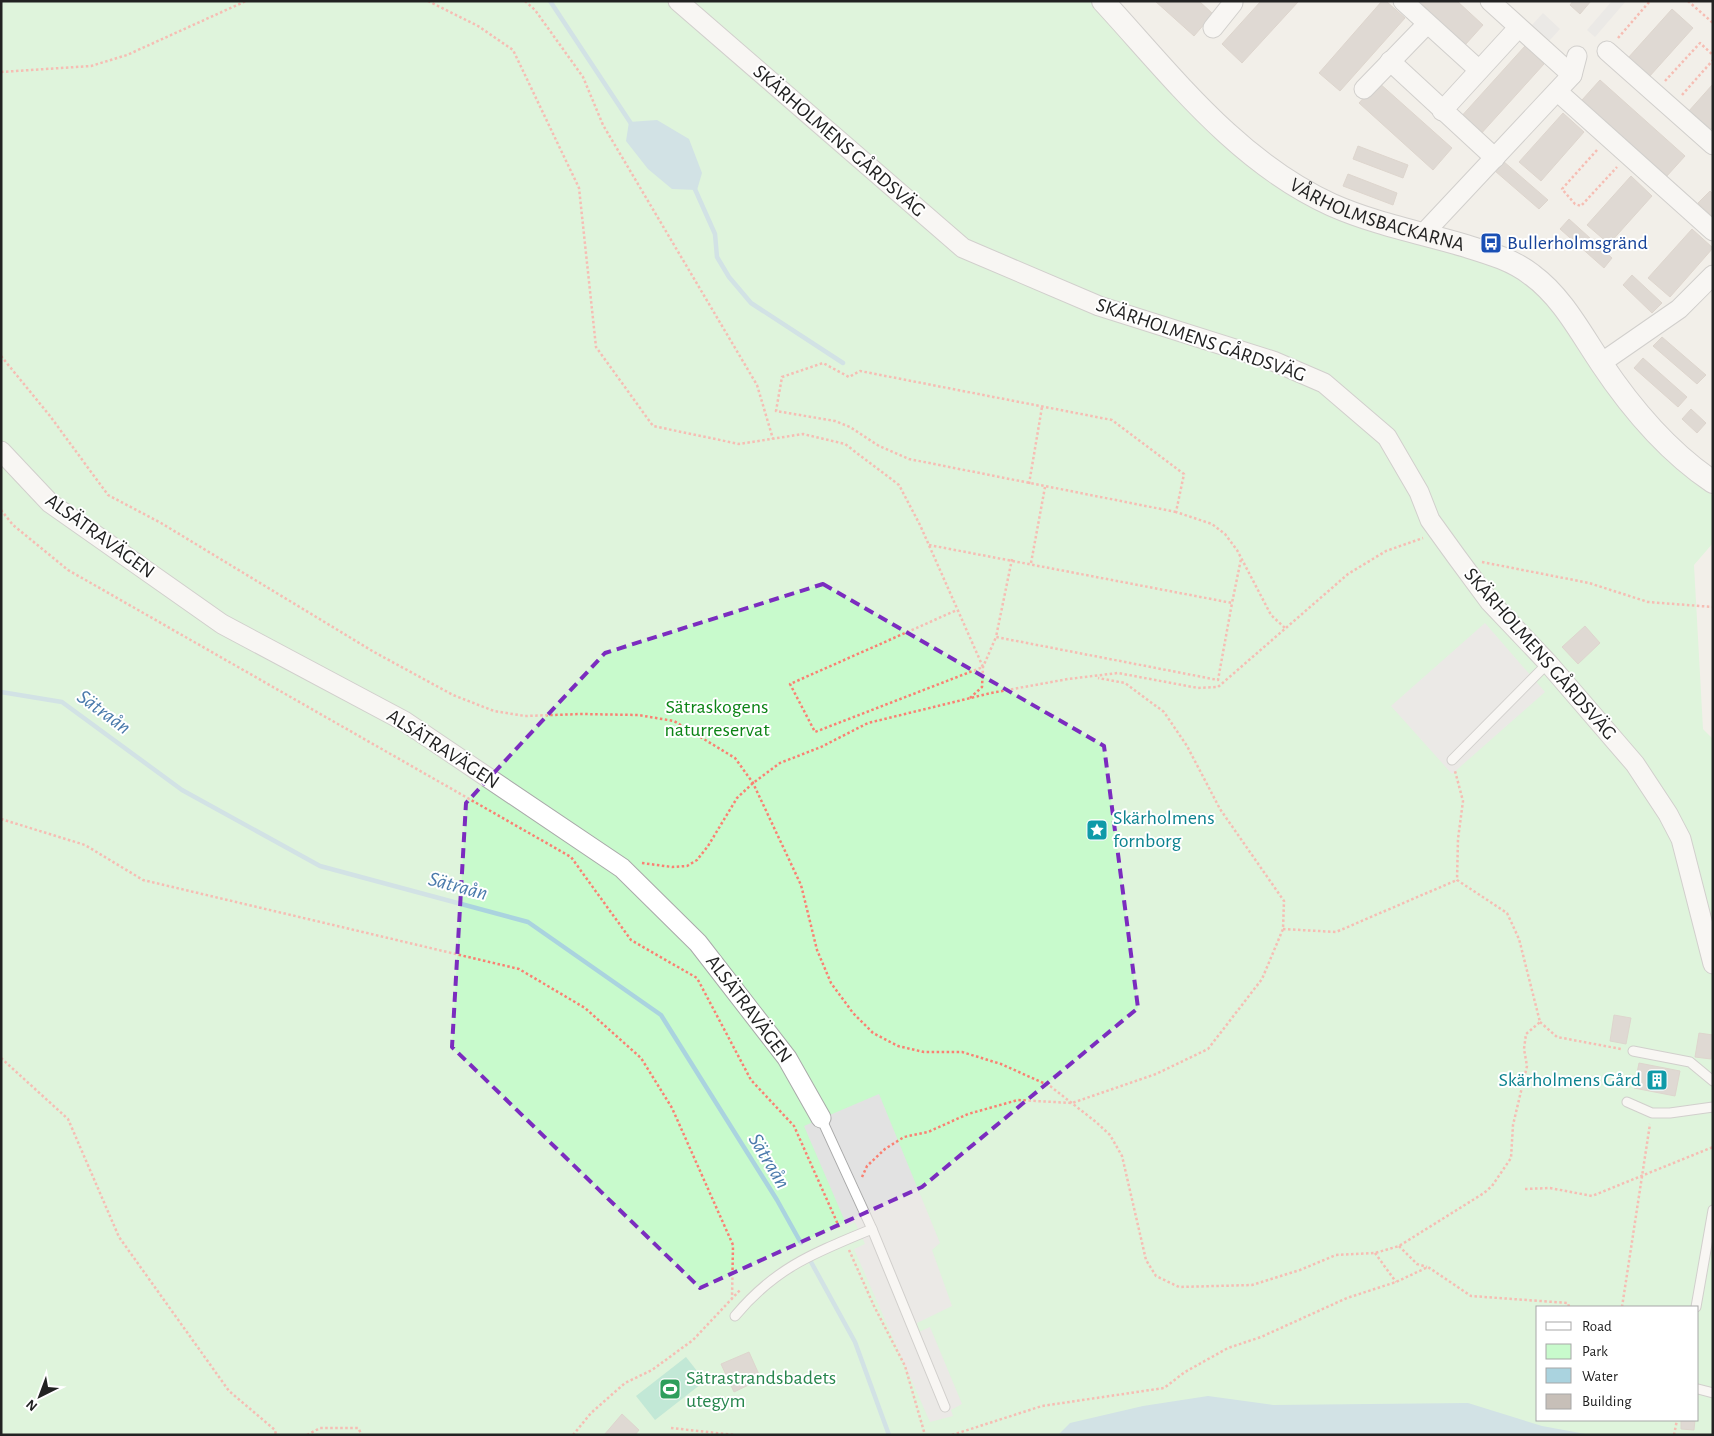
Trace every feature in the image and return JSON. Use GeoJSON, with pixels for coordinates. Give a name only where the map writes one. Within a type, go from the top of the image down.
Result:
{"type":"FeatureCollection","features":[{"type":"Feature","properties":{"kind":"street","name":"SKÄRHOLMENS GÅRDSVÄG"},"geometry":{"type":"LineString","coordinates":[[678,1],[963,248],[1099,306],[1272,361],[1324,383],[1387,437],[1419,492],[1430,520],[1490,602],[1548,663],[1635,764],[1668,814],[1681,839],[1713,964]]}},
{"type":"Feature","properties":{"kind":"street","name":"VÅRHOLMSBACKARNA"},"geometry":{"type":"LineString","coordinates":[[1103,1],[1230,138],[1278,177],[1333,205],[1363,216],[1424,233],[1500,258],[1526,270],[1548,286],[1600,363],[1644,420],[1697,471],[1713,482]]}},
{"type":"Feature","properties":{"kind":"street"},"geometry":{"type":"LineString","coordinates":[[1403,1],[1479,70]]}},
{"type":"Feature","properties":{"kind":"street"},"geometry":{"type":"LineString","coordinates":[[1490,1],[1572,76]]}},
{"type":"Feature","properties":{"kind":"street"},"geometry":{"type":"LineString","coordinates":[[1213,28],[1233,2]]}},
{"type":"Feature","properties":{"kind":"street"},"geometry":{"type":"LineString","coordinates":[[1364,88],[1427,24]]}},
{"type":"Feature","properties":{"kind":"street"},"geometry":{"type":"LineString","coordinates":[[1442,111],[1518,28]]}},
{"type":"Feature","properties":{"kind":"street"},"geometry":{"type":"LineString","coordinates":[[1607,51],[1713,145]]}},
{"type":"Feature","properties":{"kind":"street"},"geometry":{"type":"LineString","coordinates":[[1424,233],[1572,76],[1577,56]]}},
{"type":"Feature","properties":{"kind":"street"},"geometry":{"type":"LineString","coordinates":[[1390,61],[1495,158]]}},
{"type":"Feature","properties":{"kind":"street"},"geometry":{"type":"LineString","coordinates":[[1558,92],[1713,231]]}},
{"type":"Feature","properties":{"kind":"street"},"geometry":{"type":"LineString","coordinates":[[1600,363],[1679,309],[1713,275]]}},
{"type":"Feature","properties":{"kind":"street","name":"ALSÄTRAVÄGEN"},"geometry":{"type":"LineString","coordinates":[[1,451],[50,503],[222,624],[404,721],[622,868],[698,943],[787,1058],[821,1118]]}},
{"type":"Feature","properties":{"kind":"lane"},"geometry":{"type":"LineString","coordinates":[[1452,760],[1548,663]]}},
{"type":"Feature","properties":{"kind":"lane"},"geometry":{"type":"LineString","coordinates":[[1633,1051],[1690,1062],[1713,1081]]}},
{"type":"Feature","properties":{"kind":"lane"},"geometry":{"type":"LineString","coordinates":[[1626,1102],[1652,1113],[1670,1113],[1713,1107]]}},
{"type":"Feature","properties":{"kind":"lane"},"geometry":{"type":"LineString","coordinates":[[821,1118],[872,1229],[945,1407]]}},
{"type":"Feature","properties":{"kind":"lane"},"geometry":{"type":"LineString","coordinates":[[1696,1306],[1713,1210]]}},
{"type":"Feature","properties":{"kind":"lane"},"geometry":{"type":"LineString","coordinates":[[735,1316],[762,1286],[775,1276],[843,1237],[872,1229]]}},
{"type":"Feature","properties":{"kind":"lane"},"geometry":{"type":"LineString","coordinates":[[1699,1389],[1713,1393]]}},
{"type":"Feature","properties":{"kind":"path"},"geometry":{"type":"LineString","coordinates":[[1,72],[91,66],[127,55],[246,1]]}},
{"type":"Feature","properties":{"kind":"path"},"geometry":{"type":"LineString","coordinates":[[428,1],[478,26],[513,50],[580,188],[596,347],[653,426],[739,444],[803,434],[845,444],[899,486],[929,545],[983,668]]}},
{"type":"Feature","properties":{"kind":"path"},"geometry":{"type":"LineString","coordinates":[[525,1],[535,10],[582,77],[603,125],[757,385],[773,439]]}},
{"type":"Feature","properties":{"kind":"path"},"geometry":{"type":"LineString","coordinates":[[1688,1],[1713,23]]}},
{"type":"Feature","properties":{"kind":"path"},"geometry":{"type":"LineString","coordinates":[[1654,93],[1700,43],[1713,55]]}},
{"type":"Feature","properties":{"kind":"path"},"geometry":{"type":"LineString","coordinates":[[1671,108],[1713,60]]}},
{"type":"Feature","properties":{"kind":"path"},"geometry":{"type":"LineString","coordinates":[[1608,137],[1562,189],[1575,204],[1581,206],[1627,155]]}},
{"type":"Feature","properties":{"kind":"path"},"geometry":{"type":"LineString","coordinates":[[1,356],[50,416],[90,474],[108,495],[161,523],[374,652],[453,695],[494,711],[526,716],[581,714],[638,716],[674,721],[735,758],[753,783],[802,885],[817,950],[827,975],[860,1020],[873,1033],[898,1046],[924,1052],[962,1052],[1001,1064],[1050,1086],[1072,1103],[1110,1135],[1122,1156],[1146,1260],[1156,1276],[1180,1287],[1252,1285],[1300,1270],[1336,1255],[1375,1253],[1399,1246],[1484,1193],[1492,1186],[1512,1158],[1513,1125],[1527,1066],[1524,1048],[1526,1034],[1540,1022]]}},
{"type":"Feature","properties":{"kind":"path"},"geometry":{"type":"LineString","coordinates":[[1176,512],[1184,474],[1112,420],[860,371],[849,377],[823,363],[782,377],[776,402],[776,411],[835,421],[850,426],[879,446],[909,459],[1176,512],[1212,524],[1225,534],[1242,558],[1268,610],[1285,628]]}},
{"type":"Feature","properties":{"kind":"path"},"geometry":{"type":"LineString","coordinates":[[1029,484],[1042,406]]}},
{"type":"Feature","properties":{"kind":"path"},"geometry":{"type":"LineString","coordinates":[[1031,563],[1045,487]]}},
{"type":"Feature","properties":{"kind":"path"},"geometry":{"type":"LineString","coordinates":[[1,510],[13,525],[68,570],[579,861]]}},
{"type":"Feature","properties":{"kind":"path"},"geometry":{"type":"LineString","coordinates":[[622,868],[631,862],[672,867],[687,866],[697,860],[708,846],[737,798],[753,783],[780,762],[821,747],[868,723],[998,692],[1068,679],[1118,674],[1198,688],[1218,687],[1334,585],[1367,561],[1386,551],[1439,533]]}},
{"type":"Feature","properties":{"kind":"path"},"geometry":{"type":"LineString","coordinates":[[929,545],[1012,559],[1232,603]]}},
{"type":"Feature","properties":{"kind":"path"},"geometry":{"type":"LineString","coordinates":[[1456,556],[1589,583],[1648,602],[1713,607]]}},
{"type":"Feature","properties":{"kind":"path"},"geometry":{"type":"LineString","coordinates":[[996,636],[1218,680],[1242,558]]}},
{"type":"Feature","properties":{"kind":"path"},"geometry":{"type":"LineString","coordinates":[[964,701],[982,687],[983,668],[996,636],[1012,559]]}},
{"type":"Feature","properties":{"kind":"path"},"geometry":{"type":"LineString","coordinates":[[957,610],[790,684],[815,732],[983,668]]}},
{"type":"Feature","properties":{"kind":"path"},"geometry":{"type":"LineString","coordinates":[[853,1188],[861,1180],[867,1166],[885,1149],[904,1138],[928,1132],[968,1114],[1018,1100],[1072,1103],[1156,1074],[1208,1049],[1262,979],[1283,929],[1284,901],[1220,809],[1187,746],[1164,712],[1125,683],[1094,677]]}},
{"type":"Feature","properties":{"kind":"path"},"geometry":{"type":"LineString","coordinates":[[1452,760],[1463,800],[1458,839],[1458,880]]}},
{"type":"Feature","properties":{"kind":"path"},"geometry":{"type":"LineString","coordinates":[[1,818],[85,844],[143,880],[519,969],[585,1008],[641,1058],[672,1108],[733,1245],[732,1298]]}},
{"type":"Feature","properties":{"kind":"path"},"geometry":{"type":"LineString","coordinates":[[571,857],[631,940],[696,978],[751,1080],[794,1126],[874,1306],[905,1366],[925,1435]]}},
{"type":"Feature","properties":{"kind":"path"},"geometry":{"type":"LineString","coordinates":[[1283,929],[1336,932],[1458,880]]}},
{"type":"Feature","properties":{"kind":"path"},"geometry":{"type":"LineString","coordinates":[[1458,880],[1507,914],[1520,939],[1540,1022],[1557,1037],[1592,1046],[1633,1051]]}},
{"type":"Feature","properties":{"kind":"path"},"geometry":{"type":"LineString","coordinates":[[1,1058],[68,1119],[119,1237],[230,1391],[275,1430],[276,1435]]}},
{"type":"Feature","properties":{"kind":"path"},"geometry":{"type":"LineString","coordinates":[[1622,1306],[1652,1113]]}},
{"type":"Feature","properties":{"kind":"path"},"geometry":{"type":"LineString","coordinates":[[1526,1189],[1550,1188],[1592,1196],[1713,1147]]}},
{"type":"Feature","properties":{"kind":"path"},"geometry":{"type":"LineString","coordinates":[[1399,1246],[1417,1264],[1428,1268],[1471,1296],[1568,1303],[1569,1306]]}},
{"type":"Feature","properties":{"kind":"path"},"geometry":{"type":"LineString","coordinates":[[1375,1253],[1396,1282]]}},
{"type":"Feature","properties":{"kind":"path"},"geometry":{"type":"LineString","coordinates":[[952,1435],[1042,1406],[1164,1388],[1186,1372],[1228,1348],[1261,1337],[1347,1298],[1396,1282],[1428,1268]]}},
{"type":"Feature","properties":{"kind":"path"},"geometry":{"type":"LineString","coordinates":[[573,1435],[591,1412],[625,1383],[652,1370],[693,1340],[744,1287]]}},
{"type":"Feature","properties":{"kind":"path"},"geometry":{"type":"LineString","coordinates":[[1674,1435],[1677,1421]]}},
{"type":"Feature","properties":{"kind":"path"},"geometry":{"type":"LineString","coordinates":[[307,1435],[320,1428],[358,1428],[362,1435]]}},
{"type":"Feature","properties":{"kind":"path"},"geometry":{"type":"LineString","coordinates":[[670,1428],[735,1435]]}},
{"type":"Feature","properties":{"kind":"highlighted area"},"geometry":{"type":"Polygon","coordinates":[[[823,584],[1104,746],[1138,1008],[922,1187],[700,1288],[452,1047],[466,803],[605,653],[823,584]]]}},
{"type":"Feature","properties":{"kind":"green space","name":"Sätraskogens naturreservat"},"geometry":{"type":"Polygon","coordinates":[[[1,1],[1093,1],[1237,156],[1497,264],[1543,296],[1597,378],[1634,426],[1678,470],[1713,496],[1713,543],[1694,565],[1703,729],[1713,739],[1713,1435],[1,1435],[1,1]]]}},
{"type":"Feature","properties":{"kind":"green space","name":"Sätrastrandsbadets utegym"},"geometry":{"type":"Polygon","coordinates":[[[686,1357],[705,1381],[655,1420],[636,1396],[686,1357]]]}},
{"type":"Feature","properties":{"kind":"shaded area"},"geometry":{"type":"Polygon","coordinates":[[[1612,1],[1626,1],[1595,37],[1587,30],[1612,1]]]}},
{"type":"Feature","properties":{"kind":"shaded area"},"geometry":{"type":"Polygon","coordinates":[[[1543,13],[1560,29],[1549,41],[1532,25],[1543,13]]]}},
{"type":"Feature","properties":{"kind":"shaded area"},"geometry":{"type":"Polygon","coordinates":[[[1485,623],[1545,692],[1452,774],[1391,706],[1485,623]]]}},
{"type":"Feature","properties":{"kind":"shaded area"},"geometry":{"type":"Polygon","coordinates":[[[879,1094],[940,1243],[932,1250],[952,1306],[917,1323],[919,1332],[930,1327],[962,1404],[951,1410],[953,1416],[930,1422],[854,1249],[865,1244],[855,1222],[847,1226],[804,1126],[879,1094]]]}},
{"type":"Feature","properties":{"kind":"water"},"geometry":{"type":"Polygon","coordinates":[[[657,120],[689,139],[702,173],[697,190],[672,189],[648,169],[626,141],[629,122],[657,120]]]}},
{"type":"Feature","properties":{"kind":"water"},"geometry":{"type":"Polygon","coordinates":[[[1208,1396],[1273,1405],[1468,1403],[1542,1426],[1591,1435],[1058,1435],[1070,1423],[1143,1406],[1208,1396]]]}},
{"type":"Feature","properties":{"kind":"building"},"geometry":{"type":"Polygon","coordinates":[[[1155,1],[1199,1],[1213,14],[1194,36],[1155,1]]]}},
{"type":"Feature","properties":{"kind":"building"},"geometry":{"type":"Polygon","coordinates":[[[1261,1],[1298,2],[1242,63],[1222,44],[1261,1]]]}},
{"type":"Feature","properties":{"kind":"building"},"geometry":{"type":"Polygon","coordinates":[[[1382,1],[1386,1],[1405,18],[1340,91],[1319,73],[1382,1]]]}},
{"type":"Feature","properties":{"kind":"building"},"geometry":{"type":"Polygon","coordinates":[[[1416,1],[1457,1],[1483,25],[1465,45],[1416,1]]]}},
{"type":"Feature","properties":{"kind":"building"},"geometry":{"type":"Polygon","coordinates":[[[1573,1],[1591,1],[1580,14],[1570,5],[1573,1]]]}},
{"type":"Feature","properties":{"kind":"building"},"geometry":{"type":"Polygon","coordinates":[[[1672,9],[1693,28],[1649,77],[1628,58],[1672,9]]]}},
{"type":"Feature","properties":{"kind":"building"},"geometry":{"type":"Polygon","coordinates":[[[1525,46],[1544,64],[1479,136],[1459,119],[1525,46]]]}},
{"type":"Feature","properties":{"kind":"building"},"geometry":{"type":"Polygon","coordinates":[[[1600,80],[1685,156],[1666,177],[1582,100],[1600,80]]]}},
{"type":"Feature","properties":{"kind":"building"},"geometry":{"type":"Polygon","coordinates":[[[1378,82],[1452,148],[1433,170],[1359,103],[1378,82]]]}},
{"type":"Feature","properties":{"kind":"building"},"geometry":{"type":"Polygon","coordinates":[[[1713,84],[1713,127],[1709,131],[1688,112],[1713,84]]]}},
{"type":"Feature","properties":{"kind":"building"},"geometry":{"type":"Polygon","coordinates":[[[1563,113],[1584,132],[1541,181],[1519,162],[1563,113]]]}},
{"type":"Feature","properties":{"kind":"building"},"geometry":{"type":"Polygon","coordinates":[[[1358,146],[1408,165],[1403,178],[1353,159],[1358,146]]]}},
{"type":"Feature","properties":{"kind":"building"},"geometry":{"type":"Polygon","coordinates":[[[1503,161],[1548,200],[1539,209],[1495,171],[1503,161]]]}},
{"type":"Feature","properties":{"kind":"building"},"geometry":{"type":"Polygon","coordinates":[[[1348,174],[1397,193],[1393,205],[1343,186],[1348,174]]]}},
{"type":"Feature","properties":{"kind":"building"},"geometry":{"type":"Polygon","coordinates":[[[1631,176],[1652,196],[1609,244],[1587,225],[1631,176]]]}},
{"type":"Feature","properties":{"kind":"building"},"geometry":{"type":"Polygon","coordinates":[[[1710,191],[1713,194],[1713,217],[1698,203],[1710,191]]]}},
{"type":"Feature","properties":{"kind":"building"},"geometry":{"type":"Polygon","coordinates":[[[1569,219],[1612,258],[1604,268],[1560,229],[1569,219]]]}},
{"type":"Feature","properties":{"kind":"building"},"geometry":{"type":"Polygon","coordinates":[[[1692,229],[1713,248],[1670,297],[1648,278],[1692,229]]]}},
{"type":"Feature","properties":{"kind":"building"},"geometry":{"type":"Polygon","coordinates":[[[1632,275],[1662,303],[1652,313],[1623,285],[1632,275]]]}},
{"type":"Feature","properties":{"kind":"building"},"geometry":{"type":"Polygon","coordinates":[[[1662,337],[1706,375],[1697,384],[1653,346],[1662,337]]]}},
{"type":"Feature","properties":{"kind":"building"},"geometry":{"type":"Polygon","coordinates":[[[1643,358],[1687,397],[1678,407],[1634,368],[1643,358]]]}},
{"type":"Feature","properties":{"kind":"building"},"geometry":{"type":"Polygon","coordinates":[[[1691,409],[1706,423],[1697,433],[1682,419],[1691,409]]]}},
{"type":"Feature","properties":{"kind":"building"},"geometry":{"type":"Polygon","coordinates":[[[1585,626],[1600,643],[1578,664],[1562,647],[1585,626]]]}},
{"type":"Feature","properties":{"kind":"building"},"geometry":{"type":"Polygon","coordinates":[[[1614,1015],[1631,1018],[1626,1044],[1610,1041],[1614,1015]]]}},
{"type":"Feature","properties":{"kind":"building"},"geometry":{"type":"Polygon","coordinates":[[[1699,1033],[1713,1035],[1711,1059],[1695,1057],[1699,1033]]]}},
{"type":"Feature","properties":{"kind":"building","name":"Skärholmens Gård"},"geometry":{"type":"Polygon","coordinates":[[[1639,1063],[1680,1071],[1675,1096],[1634,1088],[1639,1063]]]}},
{"type":"Feature","properties":{"kind":"building"},"geometry":{"type":"Polygon","coordinates":[[[749,1352],[761,1379],[734,1392],[721,1364],[749,1352]]]}},
{"type":"Feature","properties":{"kind":"building"},"geometry":{"type":"Polygon","coordinates":[[[622,1414],[639,1430],[635,1435],[604,1435],[622,1414]]]}},
{"type":"Feature","properties":{"kind":"building"},"geometry":{"type":"Polygon","coordinates":[[[1681,1421],[1695,1421],[1694,1430],[1681,1429],[1681,1421]]]}},
{"type":"Feature","properties":{"kind":"waterway"},"geometry":{"type":"LineString","coordinates":[[550,1],[632,125]]}},
{"type":"Feature","properties":{"kind":"waterway"},"geometry":{"type":"LineString","coordinates":[[694,187],[715,234],[717,257],[729,277],[751,303],[843,363]]}},
{"type":"Feature","properties":{"kind":"waterway","name":"Sätraån"},"geometry":{"type":"LineString","coordinates":[[1,692],[62,702],[182,790],[320,866],[528,922],[661,1015],[777,1200],[801,1243]]}},
{"type":"Feature","properties":{"kind":"waterway","name":"Sätraån"},"geometry":{"type":"LineString","coordinates":[[811,1262],[855,1342],[889,1435]]}},
{"type":"Feature","properties":{"kind":"place","name":"Bullerholmsgränd"},"geometry":{"type":"Point","coordinates":[1491,243]}},
{"type":"Feature","properties":{"kind":"place","name":"Skärholmens fornborg"},"geometry":{"type":"Point","coordinates":[1097,830]}},
{"type":"Feature","properties":{"kind":"place","name":"Skärholmens Gård"},"geometry":{"type":"Point","coordinates":[1657,1080]}},
{"type":"Feature","properties":{"kind":"place","name":"Sätrastrandsbadets utegym"},"geometry":{"type":"Point","coordinates":[670,1389]}}]}
